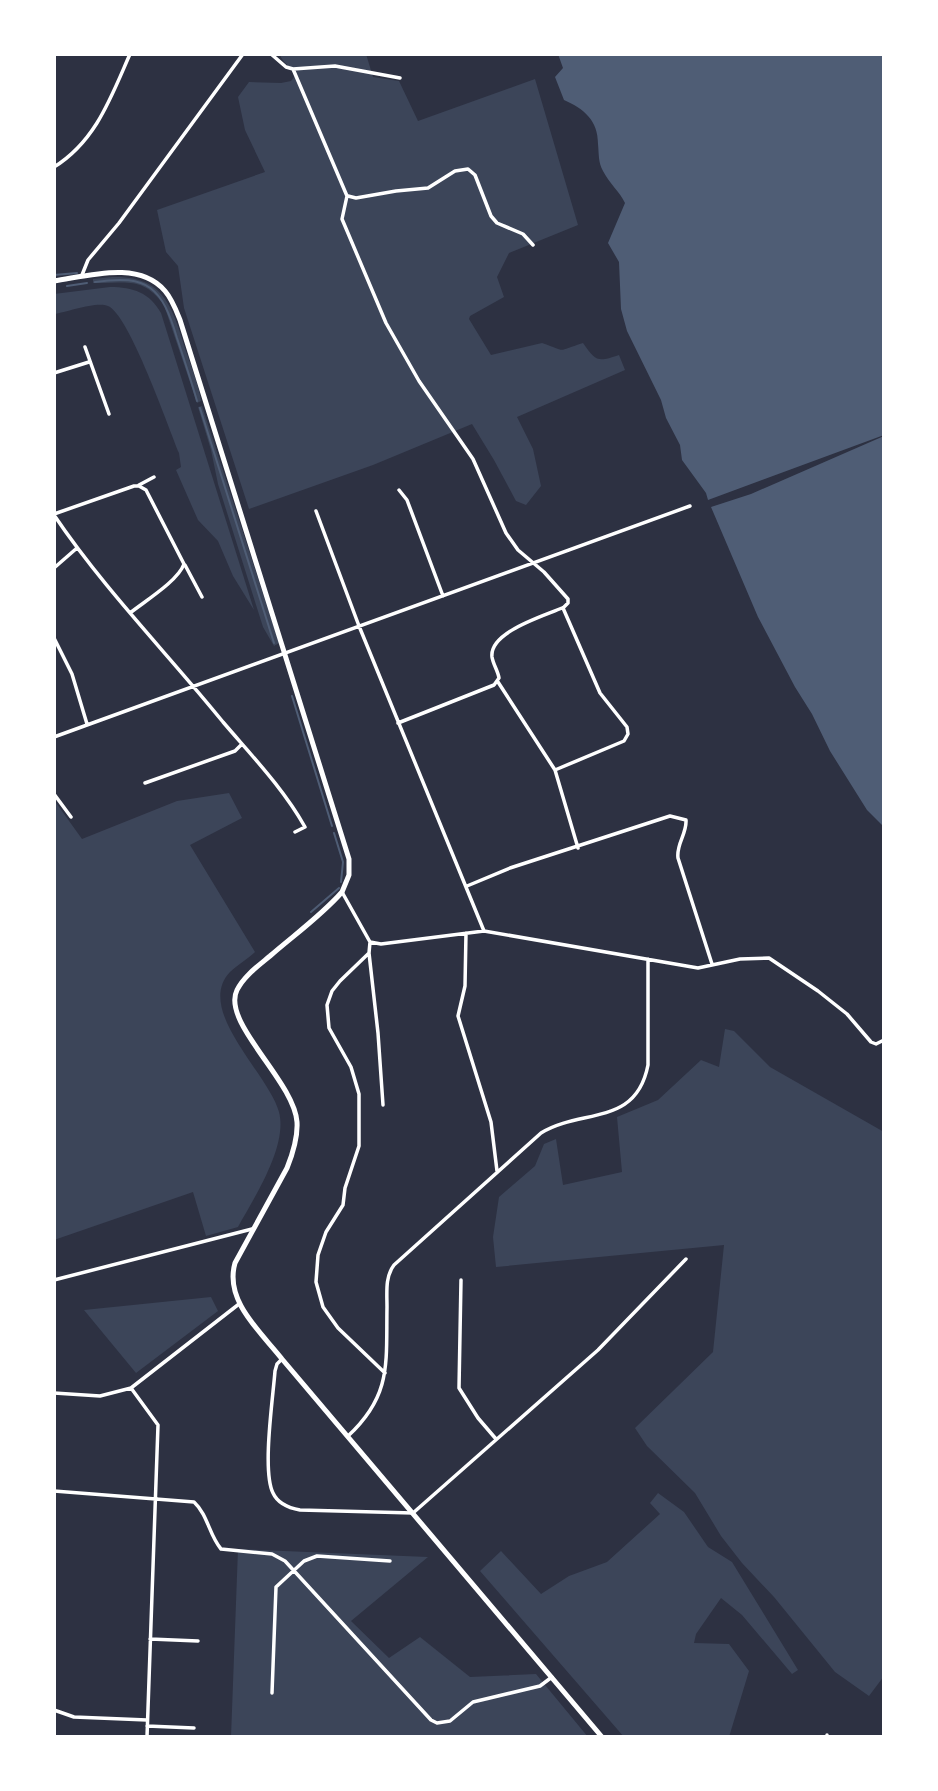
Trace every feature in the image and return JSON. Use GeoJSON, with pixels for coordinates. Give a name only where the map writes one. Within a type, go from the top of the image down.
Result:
{"type":"FeatureCollection","features":[{"type":"Feature","properties":{"kind":"street"},"geometry":{"type":"LineString","coordinates":[[54,167],[74,153],[91,134],[104,113],[131,54]]}},
{"type":"Feature","properties":{"kind":"street"},"geometry":{"type":"LineString","coordinates":[[82,277],[88,260],[119,223],[243,54]]}},
{"type":"Feature","properties":{"kind":"street"},"geometry":{"type":"LineString","coordinates":[[271,54],[286,67],[293,69],[335,66],[400,78]]}},
{"type":"Feature","properties":{"kind":"street"},"geometry":{"type":"LineString","coordinates":[[293,69],[347,196],[342,219],[386,323],[419,381],[473,459],[506,533],[518,550],[544,572],[568,599],[563,608],[503,634],[496,643],[492,656],[498,682],[555,770],[578,848]]}},
{"type":"Feature","properties":{"kind":"street"},"geometry":{"type":"LineString","coordinates":[[347,196],[356,198],[429,188],[455,171],[468,169],[475,175],[491,216],[497,223],[523,234],[533,245]]}},
{"type":"Feature","properties":{"kind":"street"},"geometry":{"type":"LineString","coordinates":[[54,281],[116,273],[135,274],[160,285],[172,302],[180,320],[349,859],[349,875],[342,892],[252,971],[235,995],[237,1017],[292,1099],[297,1120],[292,1155],[233,1273],[235,1295],[282,1359],[602,1737]]}},
{"type":"Feature","properties":{"kind":"street"},"geometry":{"type":"LineString","coordinates":[[85,347],[109,414]]}},
{"type":"Feature","properties":{"kind":"street"},"geometry":{"type":"LineString","coordinates":[[54,373],[89,362]]}},
{"type":"Feature","properties":{"kind":"street"},"geometry":{"type":"LineString","coordinates":[[154,477],[137,486],[54,515],[130,613],[273,780],[306,827],[295,832]]}},
{"type":"Feature","properties":{"kind":"street"},"geometry":{"type":"LineString","coordinates":[[137,486],[146,490],[202,597]]}},
{"type":"Feature","properties":{"kind":"street"},"geometry":{"type":"LineString","coordinates":[[399,490],[407,500],[443,596]]}},
{"type":"Feature","properties":{"kind":"street"},"geometry":{"type":"LineString","coordinates":[[54,737],[690,506]]}},
{"type":"Feature","properties":{"kind":"street"},"geometry":{"type":"LineString","coordinates":[[316,511],[359,626],[484,931]]}},
{"type":"Feature","properties":{"kind":"street"},"geometry":{"type":"LineString","coordinates":[[54,568],[77,548]]}},
{"type":"Feature","properties":{"kind":"street"},"geometry":{"type":"LineString","coordinates":[[130,613],[168,583],[184,564]]}},
{"type":"Feature","properties":{"kind":"street"},"geometry":{"type":"LineString","coordinates":[[555,770],[624,741],[628,734],[627,727],[600,693],[563,608]]}},
{"type":"Feature","properties":{"kind":"street"},"geometry":{"type":"LineString","coordinates":[[54,638],[72,674],[88,725]]}},
{"type":"Feature","properties":{"kind":"street"},"geometry":{"type":"LineString","coordinates":[[398,723],[498,682]]}},
{"type":"Feature","properties":{"kind":"street"},"geometry":{"type":"LineString","coordinates":[[145,783],[235,751],[242,744]]}},
{"type":"Feature","properties":{"kind":"street"},"geometry":{"type":"LineString","coordinates":[[54,794],[71,817]]}},
{"type":"Feature","properties":{"kind":"street"},"geometry":{"type":"LineString","coordinates":[[467,886],[670,816],[686,820],[677,849],[678,858],[712,964]]}},
{"type":"Feature","properties":{"kind":"street"},"geometry":{"type":"LineString","coordinates":[[342,892],[370,942],[383,1105]]}},
{"type":"Feature","properties":{"kind":"street"},"geometry":{"type":"LineString","coordinates":[[370,942],[381,944],[484,931],[698,968],[757,957],[769,958],[847,1014],[872,1042],[876,1044],[884,1040]]}},
{"type":"Feature","properties":{"kind":"street"},"geometry":{"type":"LineString","coordinates":[[466,933],[465,986],[458,1016],[491,1122],[497,1171]]}},
{"type":"Feature","properties":{"kind":"street"},"geometry":{"type":"LineString","coordinates":[[369,953],[332,990],[327,1005],[329,1028],[351,1067],[359,1094],[359,1146],[345,1188],[343,1205],[326,1232],[318,1255],[316,1282],[323,1307],[338,1328],[385,1373]]}},
{"type":"Feature","properties":{"kind":"street"},"geometry":{"type":"LineString","coordinates":[[348,1436],[376,1403],[385,1373],[387,1287],[390,1270],[497,1171],[552,1127],[624,1106],[630,1102],[646,1077],[648,959]]}},
{"type":"Feature","properties":{"kind":"street"},"geometry":{"type":"LineString","coordinates":[[54,1280],[254,1229]]}},
{"type":"Feature","properties":{"kind":"street"},"geometry":{"type":"LineString","coordinates":[[282,1359],[275,1371],[268,1479],[276,1498],[291,1508],[300,1510],[413,1513],[598,1350],[686,1259]]}},
{"type":"Feature","properties":{"kind":"street"},"geometry":{"type":"LineString","coordinates":[[461,1280],[459,1388],[478,1418],[496,1439]]}},
{"type":"Feature","properties":{"kind":"street"},"geometry":{"type":"LineString","coordinates":[[54,1393],[100,1396],[131,1388],[240,1304]]}},
{"type":"Feature","properties":{"kind":"street"},"geometry":{"type":"LineString","coordinates":[[131,1388],[158,1425],[147,1737]]}},
{"type":"Feature","properties":{"kind":"street"},"geometry":{"type":"LineString","coordinates":[[54,1491],[194,1502],[202,1510],[221,1549],[272,1553],[285,1561],[431,1720],[437,1723],[450,1721],[475,1701],[518,1693],[540,1686],[552,1677]]}},
{"type":"Feature","properties":{"kind":"street"},"geometry":{"type":"LineString","coordinates":[[272,1693],[276,1587],[304,1561],[317,1556],[390,1561]]}},
{"type":"Feature","properties":{"kind":"street"},"geometry":{"type":"LineString","coordinates":[[150,1639],[198,1641]]}},
{"type":"Feature","properties":{"kind":"street"},"geometry":{"type":"LineString","coordinates":[[54,1710],[74,1717],[194,1728]]}},
{"type":"Feature","properties":{"kind":"shaded area"},"geometry":{"type":"Polygon","coordinates":[[[280,54],[366,54],[373,77],[399,81],[418,121],[535,79],[578,225],[509,253],[497,277],[504,297],[469,319],[491,355],[542,343],[562,350],[583,343],[598,359],[619,355],[625,370],[517,417],[533,449],[541,486],[526,505],[516,501],[472,424],[373,465],[249,509],[184,308],[178,266],[166,252],[157,210],[265,172],[245,130],[238,97],[249,82],[291,81],[293,73],[280,54]]]}},
{"type":"Feature","properties":{"kind":"shaded area"},"geometry":{"type":"Polygon","coordinates":[[[558,54],[884,54],[884,435],[708,500],[706,493],[682,460],[680,445],[666,418],[661,400],[627,331],[621,309],[619,262],[608,243],[625,203],[601,168],[593,122],[578,107],[564,100],[555,77],[563,68],[558,54]]]}},
{"type":"Feature","properties":{"kind":"shaded area"},"geometry":{"type":"Polygon","coordinates":[[[112,277],[145,282],[164,298],[177,323],[201,401],[197,403],[164,305],[156,295],[140,285],[124,282],[93,283],[93,279],[112,277]]]}},
{"type":"Feature","properties":{"kind":"shaded area"},"geometry":{"type":"Polygon","coordinates":[[[110,287],[140,292],[152,300],[161,313],[254,610],[233,576],[218,541],[198,520],[176,470],[181,467],[179,453],[158,398],[127,329],[117,314],[108,306],[97,305],[54,314],[54,294],[110,287]]]}},
{"type":"Feature","properties":{"kind":"shaded area"},"geometry":{"type":"Polygon","coordinates":[[[202,406],[279,643],[274,646],[263,627],[218,484],[198,407],[202,406]]]}},
{"type":"Feature","properties":{"kind":"shaded area"},"geometry":{"type":"Polygon","coordinates":[[[884,436],[884,827],[867,810],[830,751],[795,687],[758,617],[711,507],[751,494],[884,436]]]}},
{"type":"Feature","properties":{"kind":"shaded area"},"geometry":{"type":"Polygon","coordinates":[[[229,793],[242,818],[190,845],[255,952],[230,972],[221,987],[221,1005],[237,1042],[273,1097],[279,1112],[279,1140],[274,1156],[238,1227],[206,1236],[193,1192],[54,1240],[54,800],[82,839],[177,801],[229,793]]]}},
{"type":"Feature","properties":{"kind":"shaded area"},"geometry":{"type":"Polygon","coordinates":[[[725,1029],[734,1031],[770,1067],[884,1132],[884,1676],[869,1696],[835,1672],[774,1597],[742,1563],[721,1536],[695,1493],[647,1446],[635,1428],[713,1352],[724,1245],[496,1267],[493,1237],[499,1197],[535,1166],[544,1144],[556,1139],[563,1185],[622,1172],[617,1117],[658,1100],[701,1060],[719,1067],[725,1029]]]}},
{"type":"Feature","properties":{"kind":"shaded area"},"geometry":{"type":"Polygon","coordinates":[[[211,1297],[218,1311],[136,1373],[84,1310],[211,1297]]]}},
{"type":"Feature","properties":{"kind":"shaded area"},"geometry":{"type":"Polygon","coordinates":[[[658,1493],[684,1512],[708,1547],[732,1562],[798,1670],[792,1674],[742,1615],[721,1598],[696,1634],[694,1643],[729,1644],[749,1671],[729,1737],[624,1737],[480,1571],[501,1551],[541,1594],[569,1576],[607,1562],[660,1514],[650,1503],[658,1493]]]}},
{"type":"Feature","properties":{"kind":"shaded area"},"geometry":{"type":"Polygon","coordinates":[[[238,1549],[428,1557],[351,1621],[389,1658],[420,1637],[470,1677],[536,1674],[588,1737],[231,1737],[238,1549]]]}},
{"type":"Feature","properties":{"kind":"waterway"},"geometry":{"type":"LineString","coordinates":[[54,275],[77,273]]}},
{"type":"Feature","properties":{"kind":"waterway"},"geometry":{"type":"LineString","coordinates":[[95,282],[128,280],[151,288],[159,296],[171,321],[197,401]]}},
{"type":"Feature","properties":{"kind":"waterway"},"geometry":{"type":"LineString","coordinates":[[67,286],[87,283]]}},
{"type":"Feature","properties":{"kind":"waterway"},"geometry":{"type":"LineString","coordinates":[[200,408],[274,643]]}},
{"type":"Feature","properties":{"kind":"waterway"},"geometry":{"type":"LineString","coordinates":[[292,696],[332,826]]}},
{"type":"Feature","properties":{"kind":"waterway"},"geometry":{"type":"LineString","coordinates":[[334,833],[343,862],[341,882]]}},
{"type":"Feature","properties":{"kind":"waterway"},"geometry":{"type":"LineString","coordinates":[[311,912],[339,888]]}}]}
